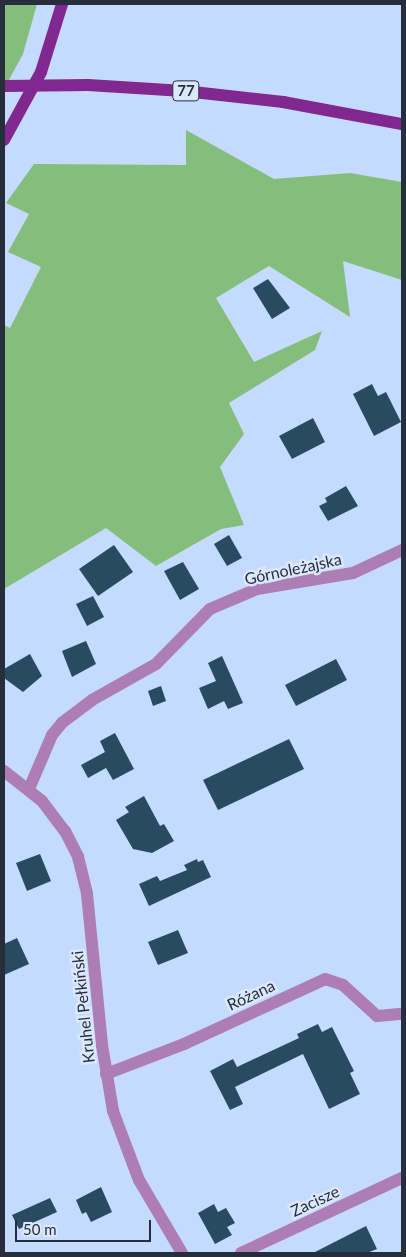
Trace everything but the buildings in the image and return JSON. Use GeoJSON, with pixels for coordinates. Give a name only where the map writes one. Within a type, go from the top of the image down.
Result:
{"type":"FeatureCollection","features":[{"type":"Feature","properties":{"kind":"main road"},"geometry":{"type":"LineString","coordinates":[[4,140],[41,72],[62,4]]}},
{"type":"Feature","properties":{"kind":"main road","name":"77"},"geometry":{"type":"LineString","coordinates":[[4,86],[88,85],[184,90],[283,102],[402,124]]}},
{"type":"Feature","properties":{"kind":"street","name":"Górnoleżajska"},"geometry":{"type":"LineString","coordinates":[[29,789],[52,735],[63,722],[92,700],[156,664],[210,609],[258,589],[353,573],[402,550]]}},
{"type":"Feature","properties":{"kind":"street","name":"Kruhel Pełkiński"},"geometry":{"type":"LineString","coordinates":[[4,771],[29,789],[65,831],[82,872],[106,1074],[113,1111],[127,1154],[182,1253]]}},
{"type":"Feature","properties":{"kind":"street","name":"Różana"},"geometry":{"type":"LineString","coordinates":[[106,1074],[184,1044],[325,979],[343,985],[377,1016],[402,1014]]}},
{"type":"Feature","properties":{"kind":"street","name":"Zacisze"},"geometry":{"type":"LineString","coordinates":[[241,1253],[402,1178]]}},
{"type":"Feature","properties":{"kind":"green space"},"geometry":{"type":"Polygon","coordinates":[[[4,4],[37,4],[23,54],[4,89],[4,4]]]}},
{"type":"Feature","properties":{"kind":"green space"},"geometry":{"type":"Polygon","coordinates":[[[186,130],[274,179],[350,173],[402,182],[402,280],[343,261],[350,317],[269,266],[216,298],[254,362],[322,331],[315,350],[229,403],[244,434],[220,467],[244,525],[221,529],[156,566],[106,528],[4,589],[4,325],[10,328],[41,267],[8,252],[29,214],[6,203],[34,164],[186,165],[186,130]]]}}]}
